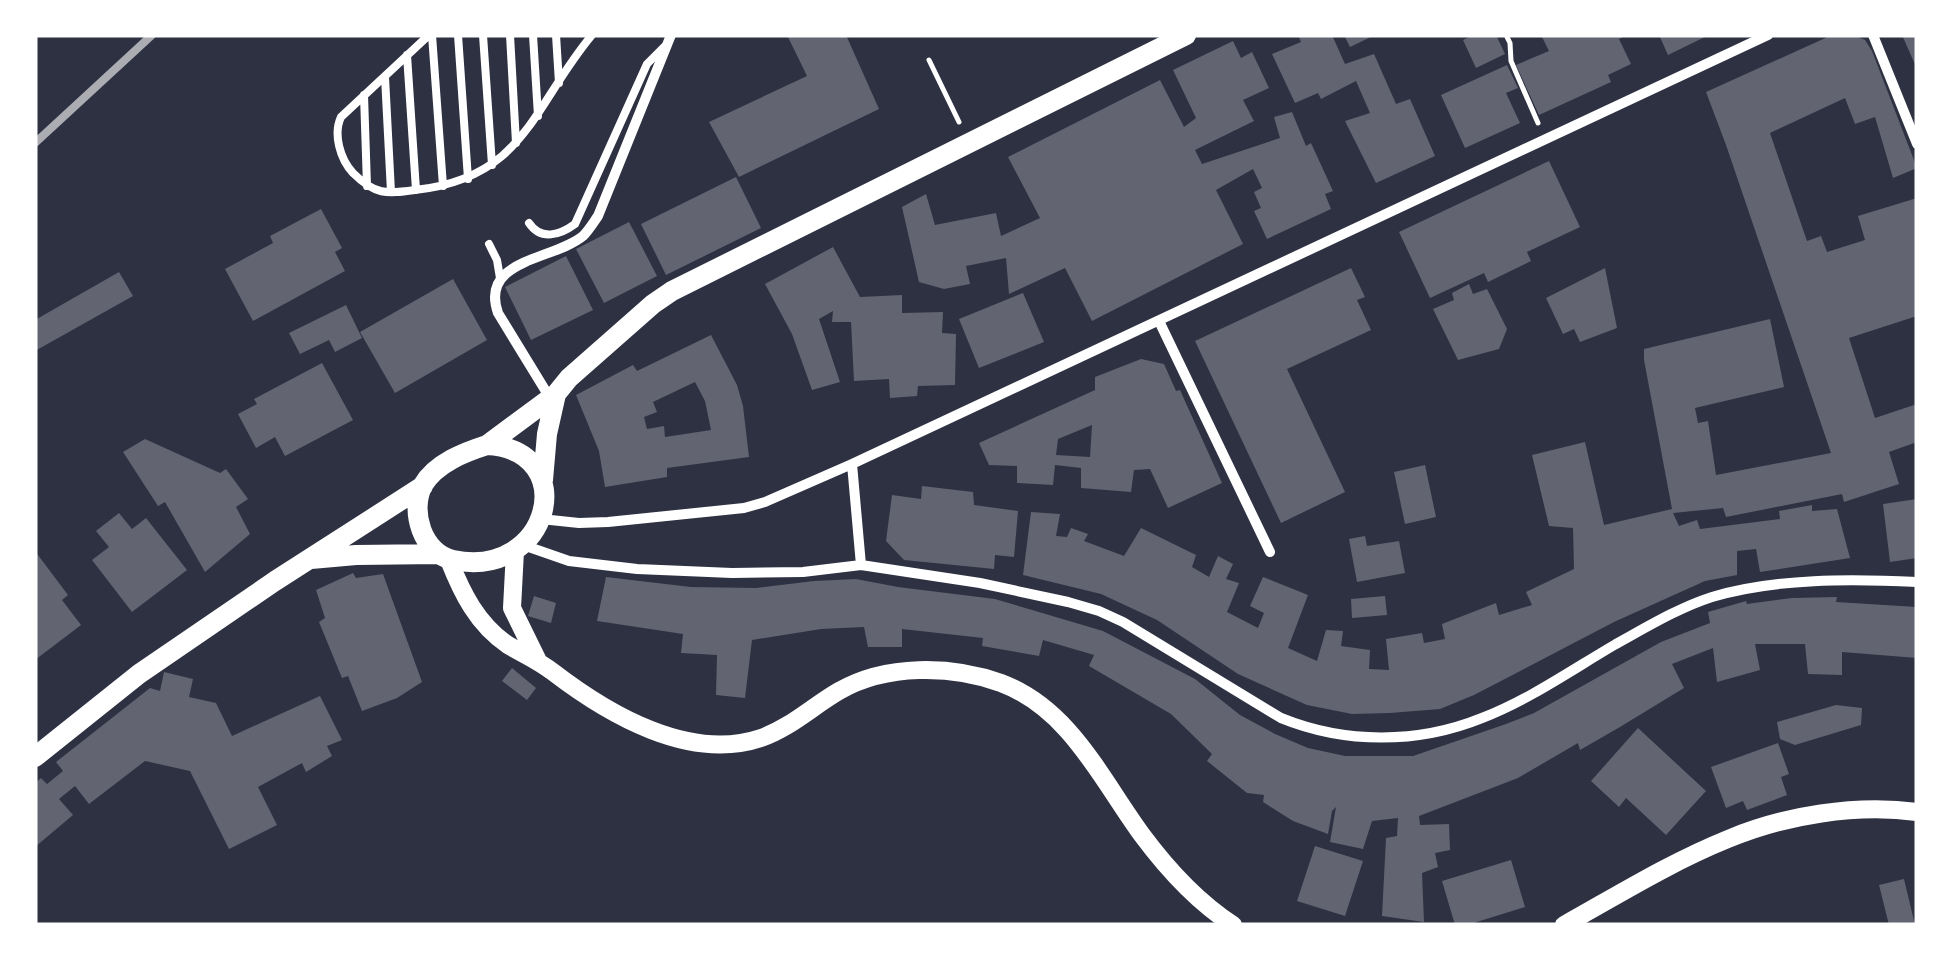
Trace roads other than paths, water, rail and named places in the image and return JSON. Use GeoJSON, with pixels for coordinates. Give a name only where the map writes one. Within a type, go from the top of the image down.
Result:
{"type":"FeatureCollection","features":[{"type":"Feature","properties":{"kind":"main road"},"geometry":{"type":"LineString","coordinates":[[35,758],[139,674],[423,486],[447,462],[487,445],[553,396],[672,291],[1186,35]]}},
{"type":"Feature","properties":{"kind":"main road"},"geometry":{"type":"LineString","coordinates":[[308,560],[444,557],[470,562],[492,560],[519,548],[541,519],[553,396]]}},
{"type":"Feature","properties":{"kind":"main road"},"geometry":{"type":"LineString","coordinates":[[487,445],[508,448],[524,456],[534,464],[542,482]]}},
{"type":"Feature","properties":{"kind":"main road"},"geometry":{"type":"LineString","coordinates":[[423,486],[420,527],[426,541],[444,557]]}},
{"type":"Feature","properties":{"kind":"street"},"geometry":{"type":"LineString","coordinates":[[541,519],[579,524],[608,522],[744,508],[765,502],[1545,140],[1746,40],[1768,35]]}},
{"type":"Feature","properties":{"kind":"street"},"geometry":{"type":"LineString","coordinates":[[1872,35],[1917,144]]}},
{"type":"Feature","properties":{"kind":"street"},"geometry":{"type":"LineString","coordinates":[[553,396],[498,313],[494,300],[496,286],[500,278],[517,266],[571,243],[590,228],[669,39]]}},
{"type":"Feature","properties":{"kind":"street"},"geometry":{"type":"LineString","coordinates":[[1159,321],[1270,552]]}},
{"type":"Feature","properties":{"kind":"street"},"geometry":{"type":"LineString","coordinates":[[852,464],[861,564]]}},
{"type":"Feature","properties":{"kind":"street"},"geometry":{"type":"LineString","coordinates":[[538,661],[512,608],[519,548],[569,561],[636,569],[803,572],[861,564],[980,583],[1098,611],[1281,718],[1330,734],[1384,738],[1420,735],[1483,718],[1656,622],[1711,598],[1776,585],[1917,582]]}},
{"type":"Feature","properties":{"kind":"street"},"geometry":{"type":"LineString","coordinates":[[444,557],[478,618],[507,644],[538,661],[573,688],[662,734],[712,745],[763,738],[840,690],[883,674],[945,671],[998,682],[1027,695],[1069,730],[1177,879],[1233,925]]}},
{"type":"Feature","properties":{"kind":"street"},"geometry":{"type":"LineString","coordinates":[[1564,925],[1730,838],[1778,823],[1839,812],[1917,812]]}},
{"type":"Feature","properties":{"kind":"lane"},"geometry":{"type":"LineString","coordinates":[[431,35],[341,116],[337,125],[340,151],[348,168],[367,187],[385,194],[443,186],[492,166],[538,116],[592,35]]}},
{"type":"Feature","properties":{"kind":"lane"},"geometry":{"type":"LineString","coordinates":[[431,35],[443,186]]}},
{"type":"Feature","properties":{"kind":"lane"},"geometry":{"type":"LineString","coordinates":[[458,35],[468,179]]}},
{"type":"Feature","properties":{"kind":"lane"},"geometry":{"type":"LineString","coordinates":[[483,35],[492,166]]}},
{"type":"Feature","properties":{"kind":"lane"},"geometry":{"type":"LineString","coordinates":[[510,35],[516,142]]}},
{"type":"Feature","properties":{"kind":"lane"},"geometry":{"type":"LineString","coordinates":[[533,35],[538,116]]}},
{"type":"Feature","properties":{"kind":"lane"},"geometry":{"type":"LineString","coordinates":[[556,35],[559,83]]}},
{"type":"Feature","properties":{"kind":"lane"},"geometry":{"type":"LineString","coordinates":[[580,35],[580,49]]}},
{"type":"Feature","properties":{"kind":"lane"},"geometry":{"type":"LineString","coordinates":[[529,224],[544,235],[575,224],[647,64],[669,39]]}},
{"type":"Feature","properties":{"kind":"lane"},"geometry":{"type":"LineString","coordinates":[[408,55],[416,190]]}},
{"type":"Feature","properties":{"kind":"lane"},"geometry":{"type":"LineString","coordinates":[[385,76],[391,192]]}},
{"type":"Feature","properties":{"kind":"lane"},"geometry":{"type":"LineString","coordinates":[[364,95],[367,187]]}},
{"type":"Feature","properties":{"kind":"lane"},"geometry":{"type":"LineString","coordinates":[[489,244],[500,278]]}},
{"type":"Feature","properties":{"kind":"railway"},"geometry":{"type":"LineString","coordinates":[[35,143],[152,35]]}}]}
